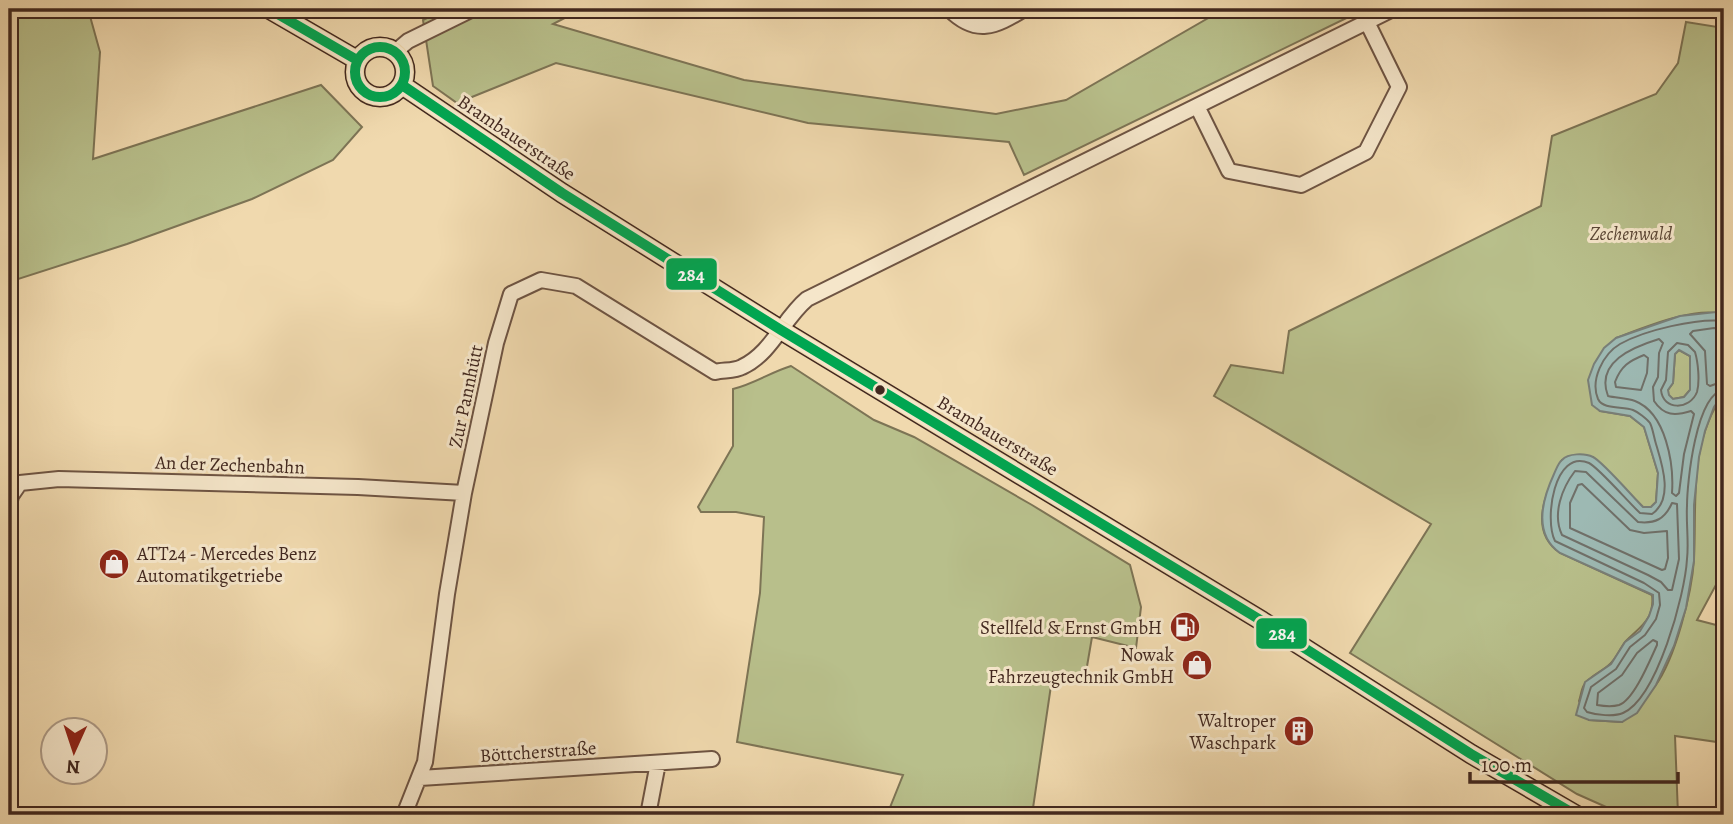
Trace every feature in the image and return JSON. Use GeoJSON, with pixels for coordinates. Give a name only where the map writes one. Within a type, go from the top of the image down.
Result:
{"type":"FeatureCollection","features":[{"type":"Feature","properties":{"kind":"main road"},"geometry":{"type":"LineString","coordinates":[[269,9],[357,60]]}},
{"type":"Feature","properties":{"kind":"main road"},"geometry":{"type":"LineString","coordinates":[[374,47],[395,52],[402,59],[405,68],[402,85],[391,96],[369,96],[356,83],[357,60],[374,47]]}},
{"type":"Feature","properties":{"kind":"main road","name":"Brambauerstraße"},"geometry":{"type":"LineString","coordinates":[[402,85],[562,193],[782,330],[1251,615],[1489,765],[1576,815]]}},
{"type":"Feature","properties":{"kind":"street"},"geometry":{"type":"LineString","coordinates":[[395,52],[408,41],[473,9]]}},
{"type":"Feature","properties":{"kind":"street"},"geometry":{"type":"LineString","coordinates":[[949,9],[961,20],[976,26],[999,24],[1024,9]]}},
{"type":"Feature","properties":{"kind":"street"},"geometry":{"type":"LineString","coordinates":[[782,330],[794,310],[807,299],[1394,9]]}},
{"type":"Feature","properties":{"kind":"street"},"geometry":{"type":"LineString","coordinates":[[1197,106],[1229,171],[1301,185],[1366,152],[1399,87],[1367,22]]}},
{"type":"Feature","properties":{"kind":"street","name":"Zur Pannhütt"},"geometry":{"type":"LineString","coordinates":[[404,815],[421,778],[431,727],[447,594],[464,493],[496,343],[511,294],[541,280],[576,286],[715,372],[741,368],[768,347],[782,330]]}},
{"type":"Feature","properties":{"kind":"street","name":"An der Zechenbahn"},"geometry":{"type":"LineString","coordinates":[[9,505],[11,496],[20,483],[59,479],[358,487],[464,493]]}},
{"type":"Feature","properties":{"kind":"street","name":"Böttcherstraße"},"geometry":{"type":"LineString","coordinates":[[421,778],[712,759]]}},
{"type":"Feature","properties":{"kind":"street"},"geometry":{"type":"LineString","coordinates":[[648,815],[658,762]]}},
{"type":"Feature","properties":{"kind":"green space"},"geometry":{"type":"Polygon","coordinates":[[[9,9],[88,9],[100,52],[93,159],[321,85],[362,127],[333,160],[252,199],[127,244],[9,282],[9,9]]]}},
{"type":"Feature","properties":{"kind":"green space"},"geometry":{"type":"Polygon","coordinates":[[[445,9],[582,9],[553,24],[744,80],[996,114],[1066,100],[1224,9],[1365,9],[1024,175],[1009,142],[808,123],[556,63],[457,103],[433,86],[423,20],[445,9]]]}},
{"type":"Feature","properties":{"kind":"green space","name":"Zechenwald"},"geometry":{"type":"Polygon","coordinates":[[[1686,22],[1724,28],[1724,315],[1685,315],[1616,338],[1600,411],[1630,416],[1644,427],[1658,473],[1656,502],[1651,507],[1643,507],[1593,457],[1562,460],[1543,508],[1544,532],[1560,553],[1652,595],[1651,610],[1646,621],[1626,641],[1612,662],[1586,682],[1579,701],[1589,720],[1622,722],[1651,691],[1662,674],[1681,625],[1693,573],[1699,453],[1712,412],[1724,393],[1724,570],[1697,620],[1724,627],[1724,743],[1675,736],[1678,815],[1624,815],[1577,794],[1350,653],[1431,524],[1214,396],[1231,365],[1283,373],[1289,331],[1541,206],[1552,136],[1656,94],[1678,63],[1686,22]]]}},
{"type":"Feature","properties":{"kind":"green space"},"geometry":{"type":"Polygon","coordinates":[[[1679,350],[1690,356],[1690,390],[1684,397],[1673,399],[1668,395],[1668,390],[1673,383],[1675,354],[1679,350]]]}},
{"type":"Feature","properties":{"kind":"green space"},"geometry":{"type":"Polygon","coordinates":[[[791,366],[874,420],[914,437],[1130,565],[1141,607],[1136,648],[1092,637],[1085,678],[1053,672],[1033,808],[1045,815],[887,815],[903,775],[737,742],[760,593],[764,517],[736,512],[701,512],[698,507],[733,446],[733,389],[791,366]]]}},
{"type":"Feature","properties":{"kind":"water"},"geometry":{"type":"Polygon","coordinates":[[[1716,312],[1724,315],[1724,393],[1714,407],[1699,457],[1694,505],[1694,561],[1686,608],[1674,646],[1656,685],[1637,713],[1622,722],[1589,720],[1576,715],[1585,682],[1611,664],[1625,642],[1640,631],[1649,616],[1653,595],[1560,553],[1551,545],[1543,527],[1546,495],[1559,463],[1568,456],[1577,454],[1597,460],[1643,507],[1651,507],[1656,502],[1658,473],[1644,427],[1630,416],[1600,411],[1592,405],[1588,380],[1604,348],[1616,338],[1680,316],[1716,312]],[[1679,350],[1675,354],[1673,383],[1668,390],[1673,399],[1684,397],[1690,390],[1690,356],[1679,350]]]}},
{"type":"Feature","properties":{"kind":"transit line","name":"284"},"geometry":{"type":"LineString","coordinates":[[269,9],[357,60]]}},
{"type":"Feature","properties":{"kind":"transit line","name":"284"},"geometry":{"type":"LineString","coordinates":[[380,47],[398,54],[405,72],[398,90],[380,97],[362,90],[355,72],[362,54],[380,47]]}},
{"type":"Feature","properties":{"kind":"transit line","name":"284"},"geometry":{"type":"LineString","coordinates":[[402,85],[562,193],[781,330],[1262,621],[1471,754],[1576,815]]}},
{"type":"Feature","properties":{"kind":"place","name":"ATT24 - Mercedes Benz Automatikgetriebe"},"geometry":{"type":"Point","coordinates":[114,564]}},
{"type":"Feature","properties":{"kind":"place","name":"Stellfeld & Ernst GmbH"},"geometry":{"type":"Point","coordinates":[1185,627]}},
{"type":"Feature","properties":{"kind":"place","name":"Nowak Fahrzeugtechnik GmbH"},"geometry":{"type":"Point","coordinates":[1197,665]}},
{"type":"Feature","properties":{"kind":"place","name":"Waltroper Waschpark"},"geometry":{"type":"Point","coordinates":[1299,731]}}]}
